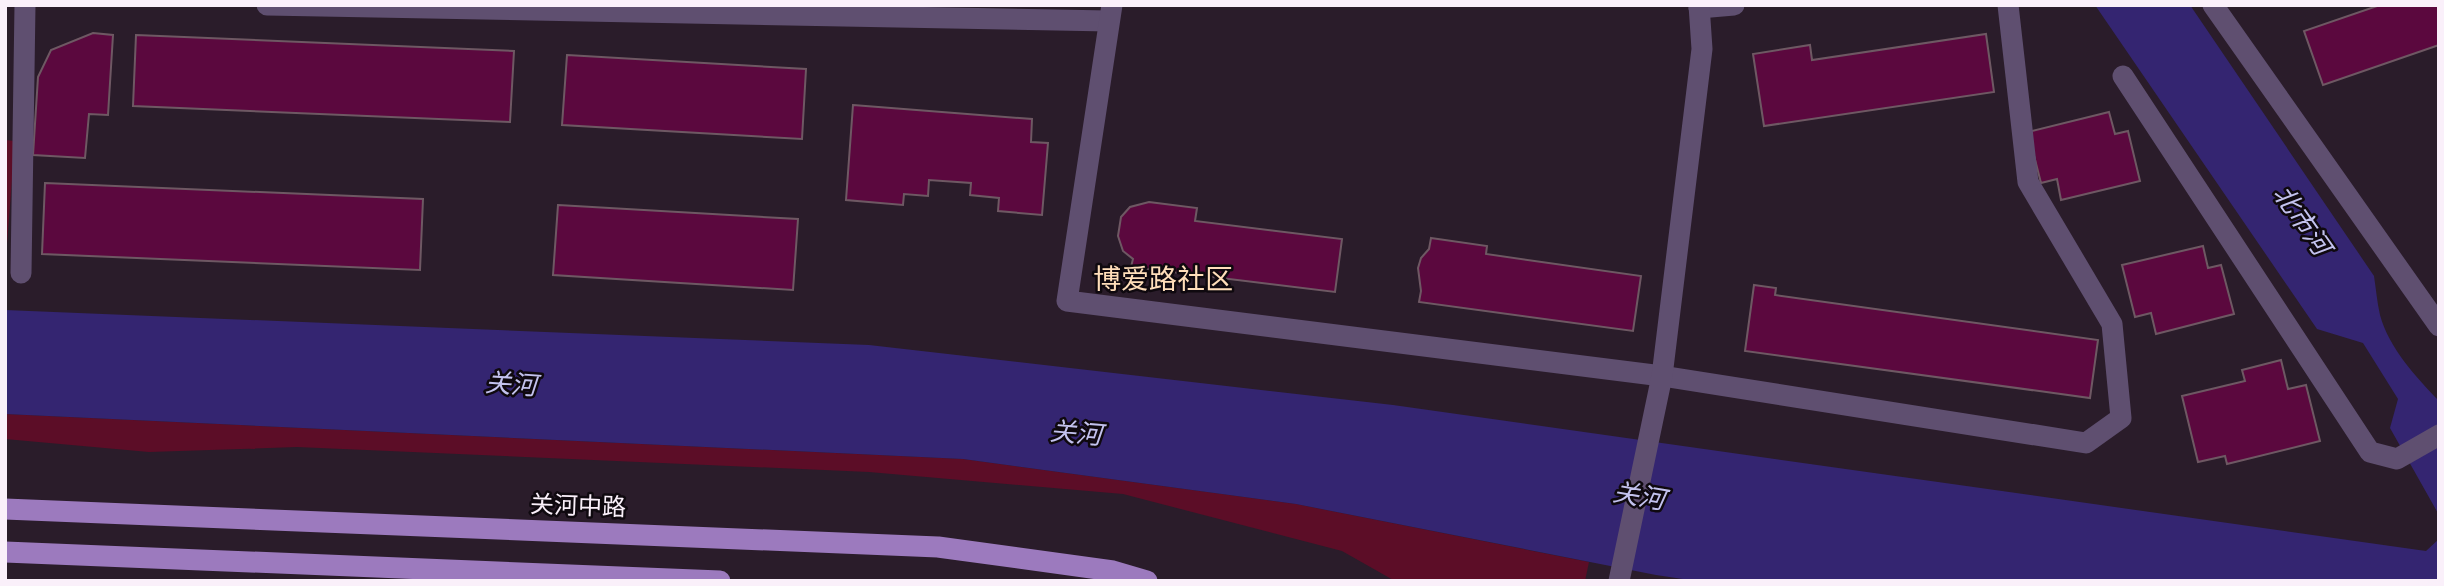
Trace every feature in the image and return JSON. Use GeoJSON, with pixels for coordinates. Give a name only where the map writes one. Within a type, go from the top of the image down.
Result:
{"type":"FeatureCollection","features":[{"type":"Feature","properties":{"kind":"main road","name":"关河中路"},"geometry":{"type":"LineString","coordinates":[[5,509],[938,547],[1147,581]]}},
{"type":"Feature","properties":{"kind":"main road"},"geometry":{"type":"LineString","coordinates":[[5,552],[720,581]]}},
{"type":"Feature","properties":{"kind":"lane"},"geometry":{"type":"LineString","coordinates":[[21,273],[26,5]]}},
{"type":"Feature","properties":{"kind":"lane"},"geometry":{"type":"LineString","coordinates":[[267,5],[1111,13],[1067,301],[1662,376],[2086,443],[2121,418],[2112,324],[2028,182],[2008,5]]}},
{"type":"Feature","properties":{"kind":"lane"},"geometry":{"type":"LineString","coordinates":[[1619,581],[1662,376],[1702,49],[1699,7],[1734,5]]}},
{"type":"Feature","properties":{"kind":"lane"},"geometry":{"type":"LineString","coordinates":[[2213,5],[2439,326]]}},
{"type":"Feature","properties":{"kind":"lane"},"geometry":{"type":"LineString","coordinates":[[2123,76],[2370,452],[2397,458],[2439,435]]}},
{"type":"Feature","properties":{"kind":"shaded area"},"geometry":{"type":"Polygon","coordinates":[[[5,140],[15,141],[5,270],[5,140]]]}},
{"type":"Feature","properties":{"kind":"shaded area"},"geometry":{"type":"Polygon","coordinates":[[[5,414],[963,459],[1296,504],[1589,562],[1585,581],[1395,581],[1342,551],[1123,494],[869,472],[297,447],[149,452],[5,439],[5,414]]]}},
{"type":"Feature","properties":{"kind":"water","name":"北市河"},"geometry":{"type":"Polygon","coordinates":[[[2095,5],[2190,5],[2374,276],[2380,315],[2390,339],[2413,372],[2439,401],[2439,515],[2390,428],[2398,399],[2363,343],[2317,329],[2095,5]]]}},
{"type":"Feature","properties":{"kind":"water","name":"关河"},"geometry":{"type":"Polygon","coordinates":[[[5,310],[869,345],[1393,405],[2426,551],[2439,539],[2439,581],[1696,581],[1296,504],[963,459],[5,414],[5,310]]]}},
{"type":"Feature","properties":{"kind":"building"},"geometry":{"type":"Polygon","coordinates":[[[2380,5],[2439,5],[2439,45],[2323,85],[2304,31],[2380,5]]]}},
{"type":"Feature","properties":{"kind":"building"},"geometry":{"type":"Polygon","coordinates":[[[93,33],[113,35],[108,115],[89,114],[85,158],[33,155],[38,77],[51,50],[93,33]]]}},
{"type":"Feature","properties":{"kind":"building"},"geometry":{"type":"Polygon","coordinates":[[[1986,34],[1994,92],[1764,126],[1753,54],[1810,45],[1812,60],[1986,34]]]}},
{"type":"Feature","properties":{"kind":"building"},"geometry":{"type":"Polygon","coordinates":[[[136,35],[514,51],[510,122],[133,106],[136,35]]]}},
{"type":"Feature","properties":{"kind":"building"},"geometry":{"type":"Polygon","coordinates":[[[567,55],[806,69],[802,139],[562,125],[567,55]]]}},
{"type":"Feature","properties":{"kind":"building"},"geometry":{"type":"Polygon","coordinates":[[[853,105],[1032,119],[1031,142],[1048,143],[1042,215],[998,211],[999,198],[970,195],[971,183],[929,180],[928,196],[904,194],[903,205],[846,200],[853,105]]]}},
{"type":"Feature","properties":{"kind":"building"},"geometry":{"type":"Polygon","coordinates":[[[2109,112],[2115,134],[2128,131],[2140,181],[2061,200],[2057,179],[2041,183],[2028,132],[2109,112]]]}},
{"type":"Feature","properties":{"kind":"building"},"geometry":{"type":"Polygon","coordinates":[[[45,183],[423,199],[420,270],[42,254],[45,183]]]}},
{"type":"Feature","properties":{"kind":"building"},"geometry":{"type":"Polygon","coordinates":[[[1149,202],[1197,208],[1195,221],[1342,239],[1335,292],[1131,267],[1133,259],[1123,251],[1118,236],[1121,217],[1130,207],[1149,202]]]}},
{"type":"Feature","properties":{"kind":"building"},"geometry":{"type":"Polygon","coordinates":[[[558,205],[798,219],[793,290],[553,275],[558,205]]]}},
{"type":"Feature","properties":{"kind":"building"},"geometry":{"type":"Polygon","coordinates":[[[1431,238],[1487,246],[1486,254],[1641,276],[1633,331],[1419,302],[1421,291],[1418,268],[1421,258],[1429,249],[1431,238]]]}},
{"type":"Feature","properties":{"kind":"building"},"geometry":{"type":"Polygon","coordinates":[[[2203,246],[2208,268],[2221,265],[2234,314],[2156,334],[2151,313],[2135,317],[2122,265],[2203,246]]]}},
{"type":"Feature","properties":{"kind":"building"},"geometry":{"type":"Polygon","coordinates":[[[1754,285],[1776,288],[1775,295],[2098,340],[2090,398],[1745,351],[1754,285]]]}},
{"type":"Feature","properties":{"kind":"building"},"geometry":{"type":"Polygon","coordinates":[[[2281,360],[2288,389],[2306,385],[2320,441],[2227,464],[2225,456],[2198,462],[2182,396],[2245,381],[2242,370],[2281,360]]]}},
{"type":"Feature","properties":{"kind":"district","name":"博爱路社区"},"geometry":{"type":"Point","coordinates":[1163,279]}}]}
